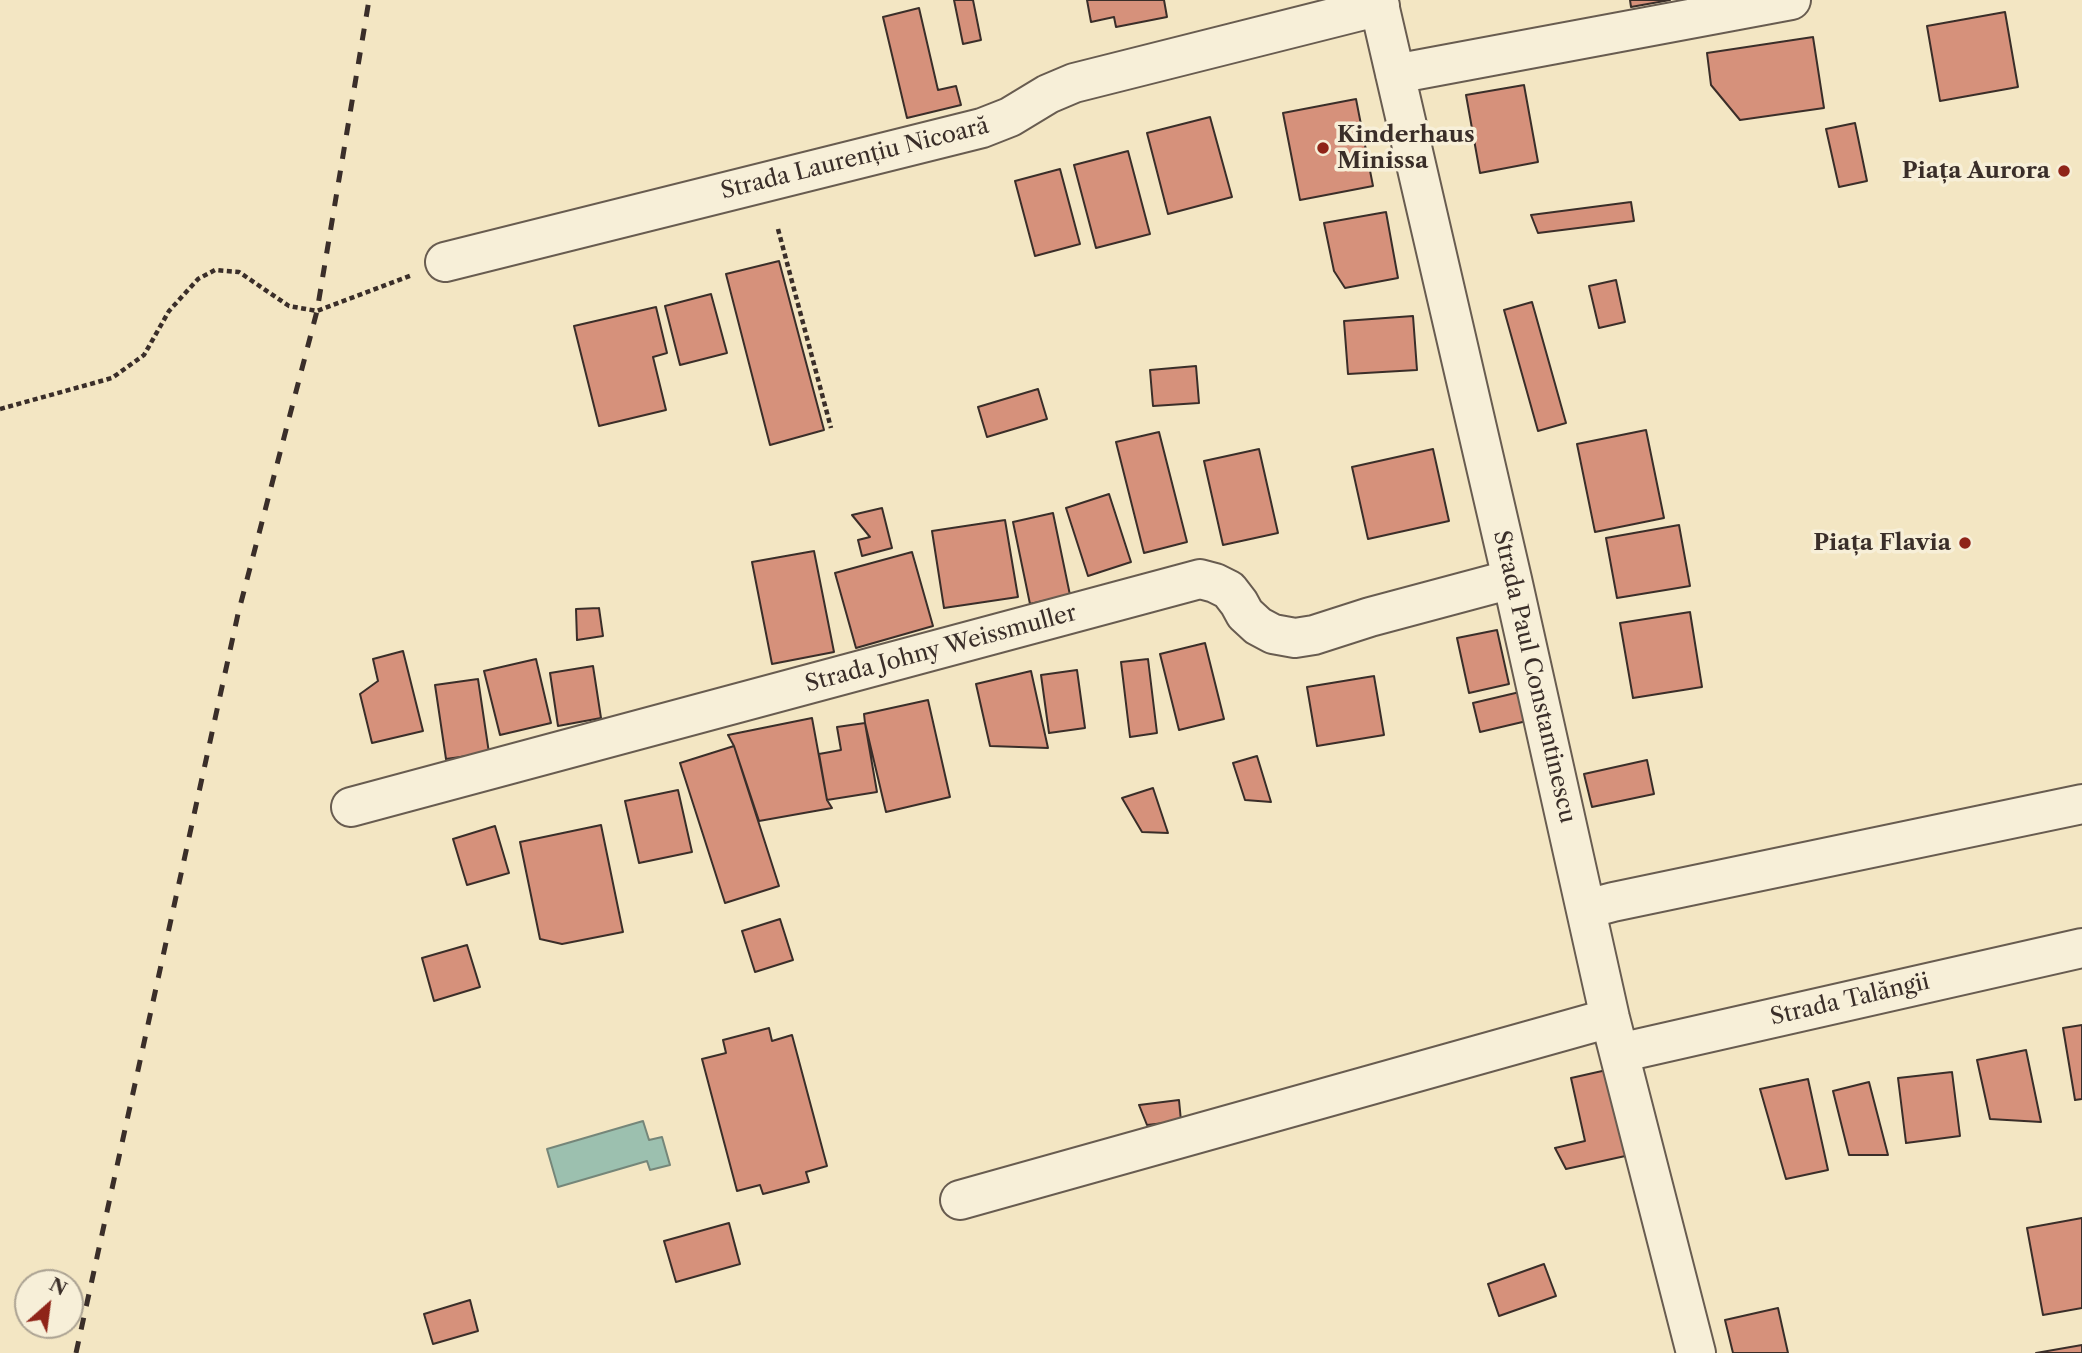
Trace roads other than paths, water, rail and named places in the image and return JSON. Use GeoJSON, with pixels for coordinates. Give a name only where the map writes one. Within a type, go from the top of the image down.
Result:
{"type":"FeatureCollection","features":[{"type":"Feature","properties":{"kind":"street"},"geometry":{"type":"LineString","coordinates":[[1395,74],[1791,0]]}},
{"type":"Feature","properties":{"kind":"street","name":"Strada Paul Constantinescu"},"geometry":{"type":"LineString","coordinates":[[1379,3],[1614,1035],[1696,1353]]}},
{"type":"Feature","properties":{"kind":"street","name":"Strada Laurențiu Nicoară"},"geometry":{"type":"LineString","coordinates":[[445,261],[982,128],[1010,117],[1048,94],[1074,83],[1379,3]]}},
{"type":"Feature","properties":{"kind":"street","name":"Strada Johny Weissmuller"},"geometry":{"type":"LineString","coordinates":[[351,807],[1200,579],[1229,590],[1245,614],[1258,626],[1273,634],[1295,638],[1512,579]]}},
{"type":"Feature","properties":{"kind":"street"},"geometry":{"type":"LineString","coordinates":[[1587,909],[2082,804]]}},
{"type":"Feature","properties":{"kind":"street","name":"Strada Talăngii"},"geometry":{"type":"LineString","coordinates":[[960,1199],[1614,1035],[2082,948]]}},
{"type":"Feature","properties":{"kind":"railway"},"geometry":{"type":"LineString","coordinates":[[76,1353],[238,614],[317,311],[369,0]]}},
{"type":"Feature","properties":{"kind":"place","name":"Kinderhaus Minissa"},"geometry":{"type":"Point","coordinates":[1323,148]}},
{"type":"Feature","properties":{"kind":"place","name":"Piața Aurora"},"geometry":{"type":"Point","coordinates":[2064,171]}},
{"type":"Feature","properties":{"kind":"place","name":"Piața Flavia"},"geometry":{"type":"Point","coordinates":[1965,543]}}]}
